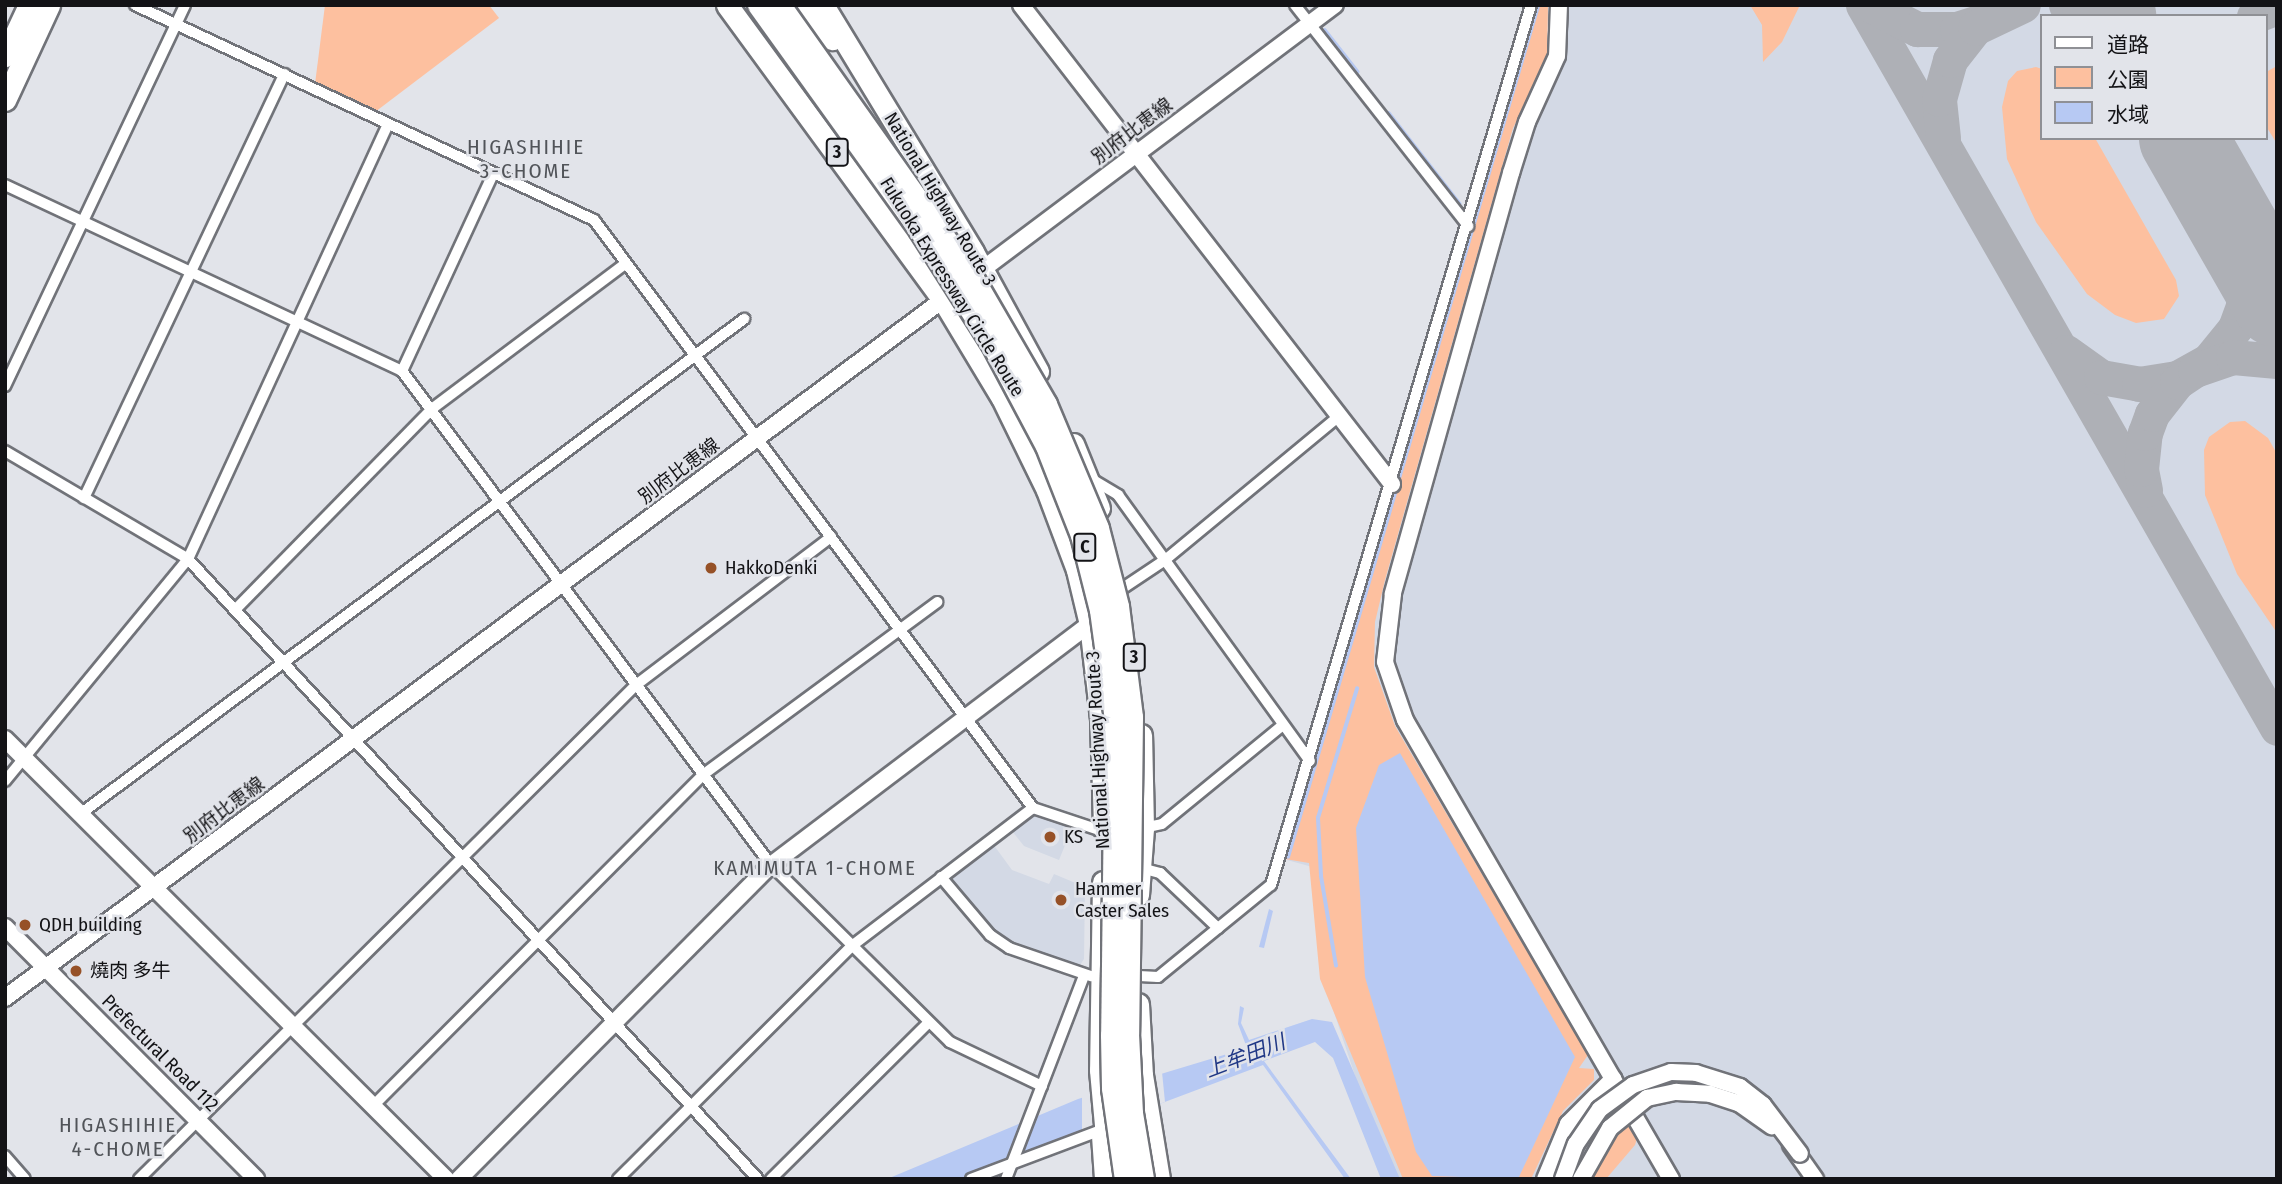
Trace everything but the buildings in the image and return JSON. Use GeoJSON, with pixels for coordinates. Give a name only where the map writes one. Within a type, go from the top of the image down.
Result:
{"type":"FeatureCollection","features":[{"type":"Feature","properties":{"kind":"highway"},"geometry":{"type":"LineString","coordinates":[[5,56],[29,5]]}},
{"type":"Feature","properties":{"kind":"highway"},"geometry":{"type":"LineString","coordinates":[[5,100],[49,5]]}},
{"type":"Feature","properties":{"kind":"highway","name":"National Highway Route 3"},"geometry":{"type":"LineString","coordinates":[[727,5],[870,196],[943,300],[1002,398],[1047,490],[1074,561],[1090,624],[1101,719],[1104,832],[1092,976],[1101,1127],[1116,1179]]}},
{"type":"Feature","properties":{"kind":"highway"},"geometry":{"type":"LineString","coordinates":[[748,5],[834,124],[870,196]]}},
{"type":"Feature","properties":{"kind":"highway","name":"Fukuoka Expressway Circle Route"},"geometry":{"type":"LineString","coordinates":[[758,5],[912,218],[992,344],[1046,446],[1082,535],[1103,623],[1115,719],[1112,1088],[1125,1179]]}},
{"type":"Feature","properties":{"kind":"highway","name":"Fukuoka Expressway Circle Route"},"geometry":{"type":"LineString","coordinates":[[780,5],[973,278],[1046,404],[1098,528],[1118,606],[1132,717],[1128,1034],[1132,1113],[1143,1179]]}},
{"type":"Feature","properties":{"kind":"highway","name":"National Highway Route 3"},"geometry":{"type":"LineString","coordinates":[[812,9],[849,55],[898,126],[982,269],[1088,478],[1123,588],[1141,719],[1143,828],[1139,976],[1142,1075],[1159,1179]]}},
{"type":"Feature","properties":{"kind":"street"},"geometry":{"type":"LineString","coordinates":[[135,5],[594,220],[1033,808],[1104,832]]}},
{"type":"Feature","properties":{"kind":"street"},"geometry":{"type":"LineString","coordinates":[[5,386],[185,5]]}},
{"type":"Feature","properties":{"kind":"street"},"geometry":{"type":"LineString","coordinates":[[1021,5],[1392,484]]}},
{"type":"Feature","properties":{"kind":"street"},"geometry":{"type":"LineString","coordinates":[[1295,5],[1468,226]]}},
{"type":"Feature","properties":{"kind":"street","name":"別府比恵線"},"geometry":{"type":"LineString","coordinates":[[5,998],[1335,5]]}},
{"type":"Feature","properties":{"kind":"street"},"geometry":{"type":"LineString","coordinates":[[1139,976],[1158,977],[1271,886],[1392,484],[1531,5]]}},
{"type":"Feature","properties":{"kind":"street"},"geometry":{"type":"LineString","coordinates":[[1559,5],[1557,56],[1519,144],[1393,594],[1385,662],[1405,720],[1671,1179]]}},
{"type":"Feature","properties":{"kind":"street"},"geometry":{"type":"LineString","coordinates":[[84,498],[284,74]]}},
{"type":"Feature","properties":{"kind":"street"},"geometry":{"type":"LineString","coordinates":[[5,781],[26,759],[188,559],[388,125]]}},
{"type":"Feature","properties":{"kind":"street"},"geometry":{"type":"LineString","coordinates":[[402,372],[493,174]]}},
{"type":"Feature","properties":{"kind":"street"},"geometry":{"type":"LineString","coordinates":[[5,185],[402,372],[433,408],[564,583],[636,685],[771,865],[928,1023],[973,1056],[1042,1086]]}},
{"type":"Feature","properties":{"kind":"street"},"geometry":{"type":"LineString","coordinates":[[235,610],[433,408],[625,264]]}},
{"type":"Feature","properties":{"kind":"street"},"geometry":{"type":"LineString","coordinates":[[79,815],[694,353],[744,319]]}},
{"type":"Feature","properties":{"kind":"street"},"geometry":{"type":"LineString","coordinates":[[1123,588],[1165,560],[1340,415]]}},
{"type":"Feature","properties":{"kind":"street"},"geometry":{"type":"LineString","coordinates":[[5,451],[188,559],[459,857],[758,1179]]}},
{"type":"Feature","properties":{"kind":"street"},"geometry":{"type":"LineString","coordinates":[[1088,478],[1118,495],[1310,761]]}},
{"type":"Feature","properties":{"kind":"street"},"geometry":{"type":"LineString","coordinates":[[139,1179],[459,857],[636,685],[831,537]]}},
{"type":"Feature","properties":{"kind":"street"},"geometry":{"type":"LineString","coordinates":[[373,1106],[704,775],[937,602]]}},
{"type":"Feature","properties":{"kind":"street"},"geometry":{"type":"LineString","coordinates":[[459,1179],[771,865],[1090,624]]}},
{"type":"Feature","properties":{"kind":"street"},"geometry":{"type":"LineString","coordinates":[[1143,828],[1162,824],[1283,725]]}},
{"type":"Feature","properties":{"kind":"street"},"geometry":{"type":"LineString","coordinates":[[5,739],[446,1179]]}},
{"type":"Feature","properties":{"kind":"street"},"geometry":{"type":"LineString","coordinates":[[618,1179],[853,945],[1033,808]]}},
{"type":"Feature","properties":{"kind":"street"},"geometry":{"type":"LineString","coordinates":[[1141,868],[1160,873],[1219,928]]}},
{"type":"Feature","properties":{"kind":"street"},"geometry":{"type":"LineString","coordinates":[[942,877],[990,935],[1009,948],[1092,976],[1026,1122],[1006,1179]]}},
{"type":"Feature","properties":{"kind":"street","name":"Prefectural Road 112"},"geometry":{"type":"LineString","coordinates":[[5,927],[256,1179]]}},
{"type":"Feature","properties":{"kind":"street"},"geometry":{"type":"LineString","coordinates":[[772,1179],[928,1023]]}},
{"type":"Feature","properties":{"kind":"street"},"geometry":{"type":"LineString","coordinates":[[1563,1179],[1576,1144],[1600,1109],[1633,1085],[1671,1072],[1696,1073],[1740,1087],[1763,1105],[1800,1154],[1815,1179]]}},
{"type":"Feature","properties":{"kind":"street"},"geometry":{"type":"LineString","coordinates":[[1545,1179],[1568,1124],[1613,1079]]}},
{"type":"Feature","properties":{"kind":"street"},"geometry":{"type":"LineString","coordinates":[[1581,1179],[1595,1147],[1624,1112],[1647,1098],[1676,1092],[1710,1094],[1740,1104],[1772,1126],[1800,1154]]}},
{"type":"Feature","properties":{"kind":"street"},"geometry":{"type":"LineString","coordinates":[[971,1179],[1101,1127],[1103,1179]]}},
{"type":"Feature","properties":{"kind":"street"},"geometry":{"type":"LineString","coordinates":[[5,1156],[25,1179]]}},
{"type":"Feature","properties":{"kind":"shaded area"},"geometry":{"type":"Polygon","coordinates":[[[1543,5],[2277,5],[2277,1179],[1394,1179],[1378,1145],[1322,976],[1316,868],[1287,860],[1502,164],[1543,5]]]}},
{"type":"Feature","properties":{"kind":"shaded area"},"geometry":{"type":"Polygon","coordinates":[[[1035,814],[1072,828],[1059,860],[1024,846],[1012,831],[1035,814]]]}},
{"type":"Feature","properties":{"kind":"shaded area"},"geometry":{"type":"Polygon","coordinates":[[[993,844],[1012,870],[1049,884],[1054,874],[1085,887],[1084,959],[1080,965],[1024,951],[992,933],[946,879],[993,844]]]}},
{"type":"Feature","properties":{"kind":"green space"},"geometry":{"type":"Polygon","coordinates":[[[325,5],[489,5],[499,18],[375,112],[315,84],[325,5]]]}},
{"type":"Feature","properties":{"kind":"green space"},"geometry":{"type":"Polygon","coordinates":[[[1536,5],[1548,5],[1547,61],[1513,128],[1385,580],[1375,622],[1374,667],[1395,726],[1588,1055],[1579,1068],[1594,1069],[1594,1080],[1563,1111],[1531,1179],[1403,1179],[1320,979],[1309,863],[1285,859],[1536,5]]]}},
{"type":"Feature","properties":{"kind":"green space"},"geometry":{"type":"Polygon","coordinates":[[[1750,5],[1800,5],[1782,42],[1763,62],[1762,25],[1750,5]]]}},
{"type":"Feature","properties":{"kind":"green space"},"geometry":{"type":"Polygon","coordinates":[[[2277,66],[2277,144],[2268,129],[2268,71],[2277,66]]]}},
{"type":"Feature","properties":{"kind":"green space"},"geometry":{"type":"Polygon","coordinates":[[[2040,68],[2040,140],[2096,140],[2176,280],[2179,296],[2164,319],[2136,323],[2115,315],[2087,294],[2036,222],[2007,159],[2002,107],[2008,81],[2017,71],[2040,68]]]}},
{"type":"Feature","properties":{"kind":"green space"},"geometry":{"type":"Polygon","coordinates":[[[2245,421],[2268,438],[2277,454],[2277,633],[2237,574],[2205,495],[2204,450],[2209,437],[2230,422],[2245,421]]]}},
{"type":"Feature","properties":{"kind":"green space"},"geometry":{"type":"Polygon","coordinates":[[[1631,1118],[1638,1135],[1635,1145],[1606,1179],[1588,1179],[1613,1134],[1631,1118]]]}},
{"type":"Feature","properties":{"kind":"water"},"geometry":{"type":"Polygon","coordinates":[[[1400,753],[1575,1057],[1518,1179],[1432,1176],[1416,1152],[1365,977],[1356,828],[1379,765],[1400,753]]]}},
{"type":"Feature","properties":{"kind":"water"},"geometry":{"type":"Polygon","coordinates":[[[1269,909],[1273,911],[1264,948],[1259,947],[1269,909]]]}},
{"type":"Feature","properties":{"kind":"water","name":"上牟田川"},"geometry":{"type":"Polygon","coordinates":[[[1240,1006],[1244,1008],[1241,1023],[1249,1040],[1312,1019],[1332,1022],[1400,1179],[1381,1179],[1333,1058],[1315,1042],[1264,1061],[1351,1179],[1345,1179],[1263,1065],[960,1179],[887,1179],[1078,1099],[1247,1048],[1238,1024],[1240,1006]]]}},
{"type":"Feature","properties":{"kind":"pier"},"geometry":{"type":"Polygon","coordinates":[[[1162,1072],[1165,1102],[1082,1130],[1082,1097],[1162,1072]]]}},
{"type":"Feature","properties":{"kind":"waterway"},"geometry":{"type":"LineString","coordinates":[[1398,482],[1538,5]]}},
{"type":"Feature","properties":{"kind":"waterway"},"geometry":{"type":"LineString","coordinates":[[1325,30],[1358,72]]}},
{"type":"Feature","properties":{"kind":"waterway"},"geometry":{"type":"LineString","coordinates":[[1389,113],[1460,204]]}},
{"type":"Feature","properties":{"kind":"waterway"},"geometry":{"type":"LineString","coordinates":[[1288,857],[1396,489]]}},
{"type":"Feature","properties":{"kind":"waterway"},"geometry":{"type":"LineString","coordinates":[[1336,966],[1321,876],[1318,818],[1357,689]]}},
{"type":"Feature","properties":{"kind":"taxiway"},"geometry":{"type":"LineString","coordinates":[[1863,5],[2277,728]]}},
{"type":"Feature","properties":{"kind":"taxiway"},"geometry":{"type":"LineString","coordinates":[[1870,5],[1917,29],[1957,29],[1985,20]]}},
{"type":"Feature","properties":{"kind":"taxiway"},"geometry":{"type":"LineString","coordinates":[[1943,138],[1939,99],[1950,60],[1975,28],[2023,5]]}},
{"type":"Feature","properties":{"kind":"taxiway"},"geometry":{"type":"LineString","coordinates":[[2066,5],[2089,14]]}},
{"type":"Feature","properties":{"kind":"taxiway"},"geometry":{"type":"LineString","coordinates":[[2126,5],[2126,14]]}},
{"type":"Feature","properties":{"kind":"taxiway"},"geometry":{"type":"LineString","coordinates":[[2259,14],[2277,7]]}},
{"type":"Feature","properties":{"kind":"taxiway"},"geometry":{"type":"LineString","coordinates":[[2193,140],[2200,169]]}},
{"type":"Feature","properties":{"kind":"taxiway"},"geometry":{"type":"LineString","coordinates":[[2066,352],[2101,377],[2139,384],[2177,378],[2209,360],[2235,328],[2243,306],[2246,267],[2235,230]]}},
{"type":"Feature","properties":{"kind":"taxiway"},"geometry":{"type":"LineString","coordinates":[[2145,490],[2141,469],[2145,433],[2152,414],[2177,382],[2195,370],[2233,357],[2277,361]]}},
{"type":"Feature","properties":{"kind":"runway"},"geometry":{"type":"LineString","coordinates":[[2106,5],[2111,14]]}},
{"type":"Feature","properties":{"kind":"runway"},"geometry":{"type":"LineString","coordinates":[[2184,140],[2277,303]]}},
{"type":"Feature","properties":{"kind":"place","name":"HakkoDenki"},"geometry":{"type":"Point","coordinates":[711,568]}},
{"type":"Feature","properties":{"kind":"place","name":"KS"},"geometry":{"type":"Point","coordinates":[1050,837]}},
{"type":"Feature","properties":{"kind":"place","name":"Hammer Caster Sales"},"geometry":{"type":"Point","coordinates":[1061,900]}},
{"type":"Feature","properties":{"kind":"place","name":"QDH building"},"geometry":{"type":"Point","coordinates":[25,925]}},
{"type":"Feature","properties":{"kind":"place","name":"燒肉 多牛"},"geometry":{"type":"Point","coordinates":[76,971]}},
{"type":"Feature","properties":{"kind":"district","name":"HIGASHIHIE 3-CHOME"},"geometry":{"type":"Point","coordinates":[526,159]}},
{"type":"Feature","properties":{"kind":"district","name":"KAMIMUTA 1-CHOME"},"geometry":{"type":"Point","coordinates":[815,868]}},
{"type":"Feature","properties":{"kind":"district","name":"HIGASHIHIE 4-CHOME"},"geometry":{"type":"Point","coordinates":[118,1137]}}]}
